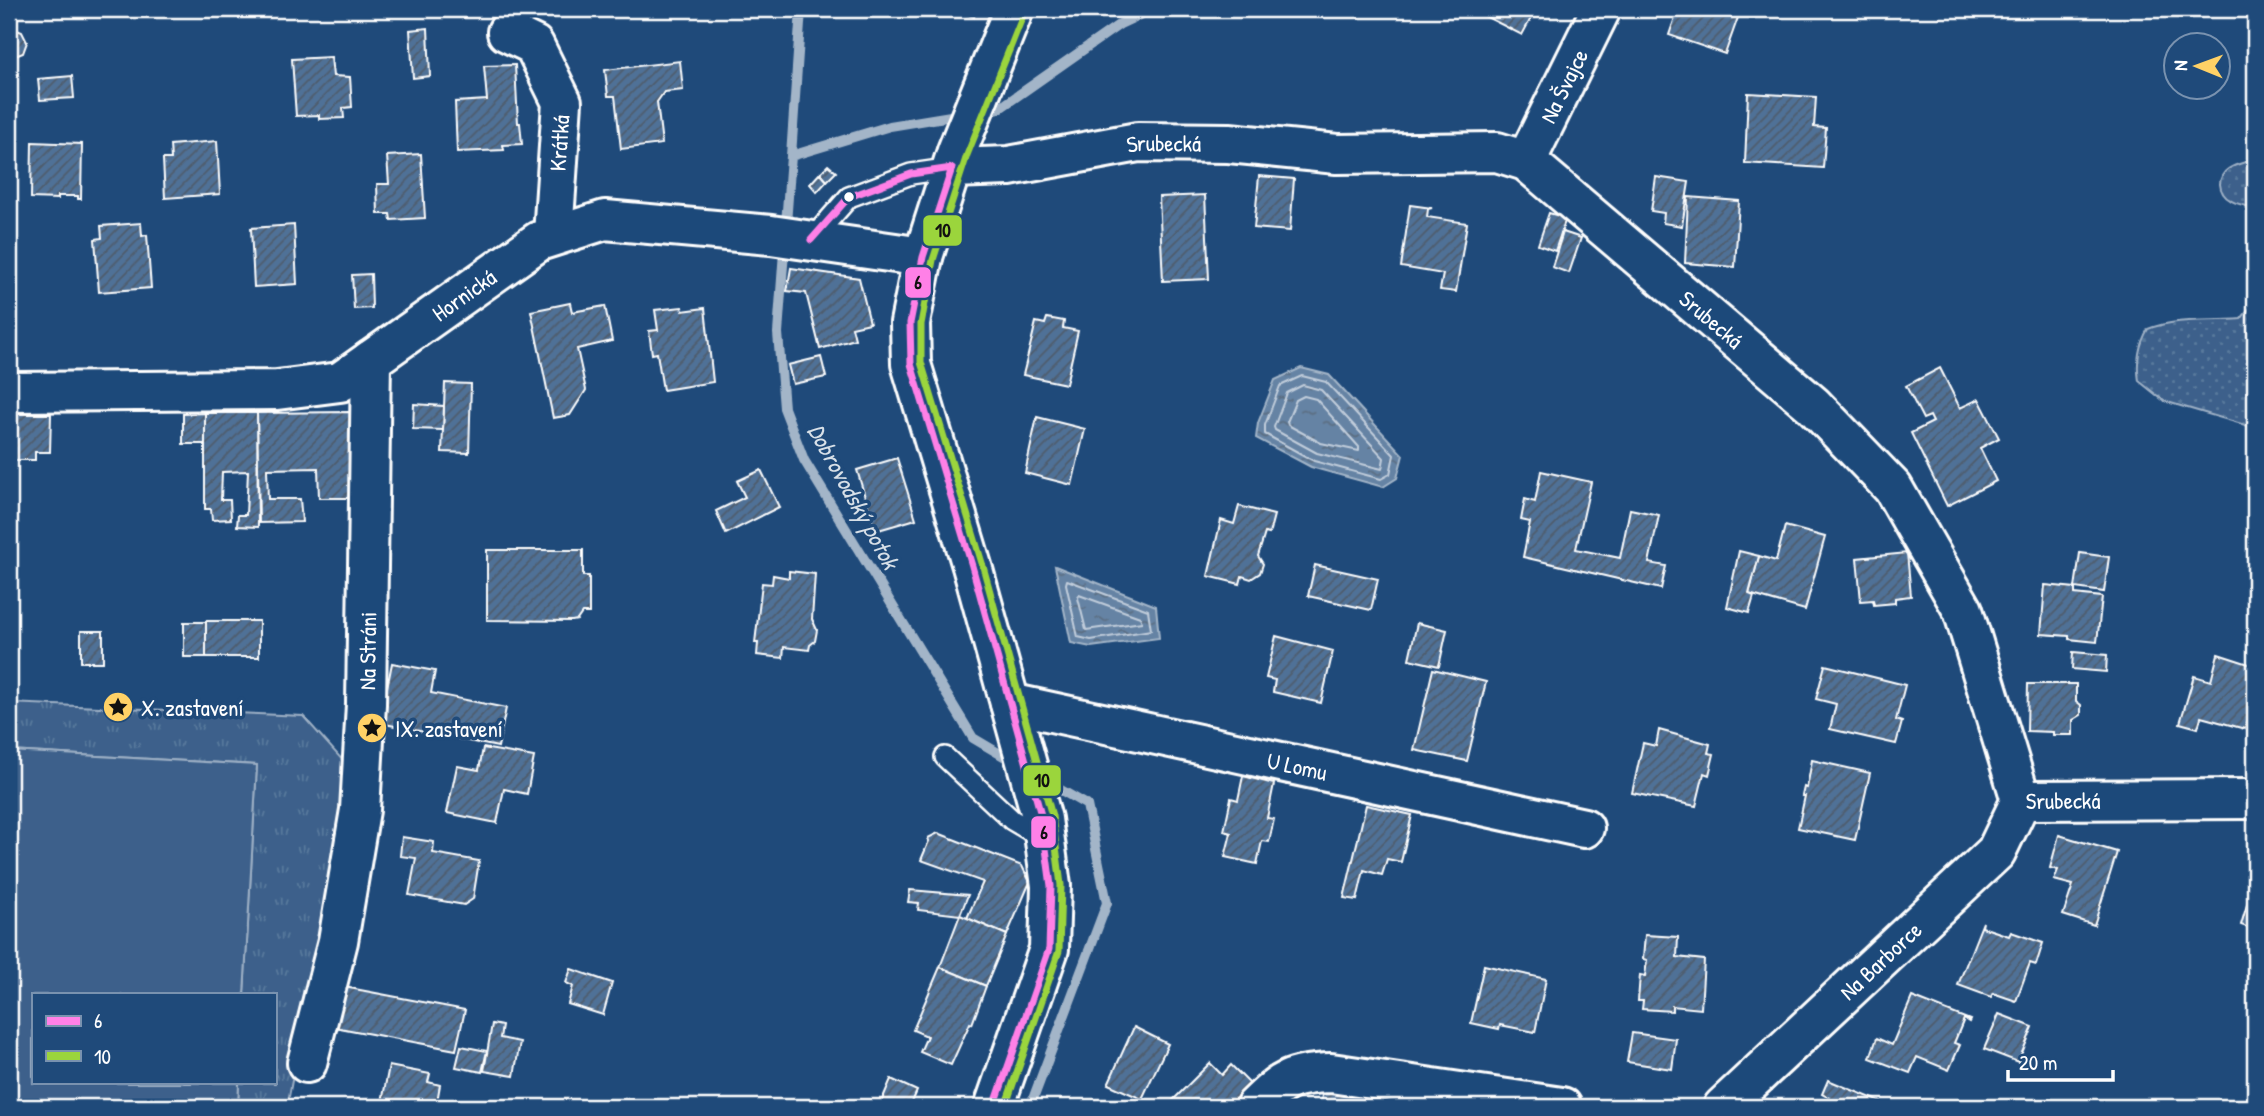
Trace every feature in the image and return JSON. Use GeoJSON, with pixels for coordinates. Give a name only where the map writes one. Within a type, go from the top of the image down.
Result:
{"type":"FeatureCollection","features":[{"type":"Feature","properties":{"kind":"street"},"geometry":{"type":"LineString","coordinates":[[994,1107],[1049,949],[1051,886],[1044,830],[911,364],[910,323],[923,257],[954,160],[1014,9]]}},
{"type":"Feature","properties":{"kind":"street","name":"Na Švajce"},"geometry":{"type":"LineString","coordinates":[[1527,161],[1601,9]]}},
{"type":"Feature","properties":{"kind":"street","name":"Krátká"},"geometry":{"type":"LineString","coordinates":[[507,33],[534,45],[562,102],[553,235]]}},
{"type":"Feature","properties":{"kind":"street","name":"Srubecká"},"geometry":{"type":"LineString","coordinates":[[954,160],[1009,166],[1138,142],[1229,143],[1337,154],[1497,152],[1527,161],[1813,405],[1893,488],[1963,610],[2021,800],[2255,799]]}},
{"type":"Feature","properties":{"kind":"street","name":"Hornická"},"geometry":{"type":"LineString","coordinates":[[9,392],[277,390],[340,382],[539,241],[605,220],[771,235],[923,257]]}},
{"type":"Feature","properties":{"kind":"street","name":"Na Stráni"},"geometry":{"type":"LineString","coordinates":[[307,1063],[338,941],[360,810],[366,704],[371,360]]}},
{"type":"Feature","properties":{"kind":"street","name":"U Lomu"},"geometry":{"type":"LineString","coordinates":[[1014,720],[1584,828]]}},
{"type":"Feature","properties":{"kind":"street","name":"Na Barborce"},"geometry":{"type":"LineString","coordinates":[[1723,1107],[1996,852],[2021,800]]}},
{"type":"Feature","properties":{"kind":"street"},"geometry":{"type":"LineString","coordinates":[[1255,1107],[1277,1085],[1304,1073],[1331,1073],[1562,1107]]}},
{"type":"Feature","properties":{"kind":"lane"},"geometry":{"type":"LineString","coordinates":[[811,240],[849,197],[954,160]]}},
{"type":"Feature","properties":{"kind":"lane"},"geometry":{"type":"LineString","coordinates":[[945,757],[1012,820],[1044,830]]}},
{"type":"Feature","properties":{"kind":"green space"},"geometry":{"type":"Polygon","coordinates":[[[2255,159],[2255,208],[2228,199],[2220,184],[2228,169],[2255,159]]]}},
{"type":"Feature","properties":{"kind":"green space"},"geometry":{"type":"Polygon","coordinates":[[[2255,302],[2255,428],[2164,401],[2139,381],[2139,354],[2148,329],[2182,321],[2241,319],[2255,302]]]}},
{"type":"Feature","properties":{"kind":"green space"},"geometry":{"type":"Polygon","coordinates":[[[9,703],[303,716],[346,764],[335,855],[287,1107],[238,1107],[239,1084],[276,1084],[276,993],[244,993],[257,765],[9,751],[9,703]]]}},
{"type":"Feature","properties":{"kind":"green space"},"geometry":{"type":"Polygon","coordinates":[[[9,751],[257,765],[244,993],[32,993],[32,1084],[239,1084],[238,1107],[9,1107],[9,751]]]}},
{"type":"Feature","properties":{"kind":"water"},"geometry":{"type":"Polygon","coordinates":[[[1301,368],[1329,375],[1403,455],[1397,478],[1383,487],[1311,467],[1256,438],[1258,423],[1275,380],[1301,368]]]}},
{"type":"Feature","properties":{"kind":"water"},"geometry":{"type":"Polygon","coordinates":[[[1055,566],[1156,606],[1159,638],[1091,647],[1071,643],[1055,566]]]}},
{"type":"Feature","properties":{"kind":"building"},"geometry":{"type":"Polygon","coordinates":[[[951,9],[977,9],[974,17],[951,9]]]}},
{"type":"Feature","properties":{"kind":"building"},"geometry":{"type":"Polygon","coordinates":[[[1479,9],[1536,9],[1522,35],[1477,12],[1479,9]]]}},
{"type":"Feature","properties":{"kind":"building"},"geometry":{"type":"Polygon","coordinates":[[[1678,9],[1741,9],[1725,54],[1669,35],[1678,9]]]}},
{"type":"Feature","properties":{"kind":"building"},"geometry":{"type":"Polygon","coordinates":[[[428,28],[430,76],[413,78],[410,30],[428,28]]]}},
{"type":"Feature","properties":{"kind":"building"},"geometry":{"type":"Polygon","coordinates":[[[9,30],[22,32],[27,42],[23,53],[10,58],[12,85],[9,85],[9,30]]]}},
{"type":"Feature","properties":{"kind":"building"},"geometry":{"type":"Polygon","coordinates":[[[331,57],[333,76],[350,77],[352,107],[343,108],[344,118],[296,116],[292,59],[331,57]]]}},
{"type":"Feature","properties":{"kind":"building"},"geometry":{"type":"Polygon","coordinates":[[[680,61],[683,90],[664,92],[657,102],[662,144],[621,149],[615,96],[608,96],[605,70],[680,61]]]}},
{"type":"Feature","properties":{"kind":"building"},"geometry":{"type":"Polygon","coordinates":[[[515,65],[518,123],[522,144],[503,145],[504,150],[457,152],[455,102],[487,100],[484,66],[515,65]]]}},
{"type":"Feature","properties":{"kind":"building"},"geometry":{"type":"Polygon","coordinates":[[[72,76],[74,98],[40,100],[38,79],[72,76]]]}},
{"type":"Feature","properties":{"kind":"building"},"geometry":{"type":"Polygon","coordinates":[[[1748,93],[1816,97],[1814,127],[1826,128],[1823,168],[1745,163],[1748,93]]]}},
{"type":"Feature","properties":{"kind":"building"},"geometry":{"type":"Polygon","coordinates":[[[217,141],[220,194],[165,198],[163,159],[171,159],[170,145],[217,141]]]}},
{"type":"Feature","properties":{"kind":"building"},"geometry":{"type":"Polygon","coordinates":[[[32,142],[82,144],[81,199],[78,199],[78,196],[58,196],[58,199],[31,198],[32,142]]]}},
{"type":"Feature","properties":{"kind":"building"},"geometry":{"type":"Polygon","coordinates":[[[421,154],[425,218],[391,220],[390,214],[378,214],[377,184],[389,184],[387,156],[421,154]]]}},
{"type":"Feature","properties":{"kind":"building"},"geometry":{"type":"Polygon","coordinates":[[[828,165],[836,172],[827,181],[820,173],[828,165]]]}},
{"type":"Feature","properties":{"kind":"building"},"geometry":{"type":"Polygon","coordinates":[[[820,173],[827,181],[817,192],[810,184],[820,173]]]}},
{"type":"Feature","properties":{"kind":"building"},"geometry":{"type":"Polygon","coordinates":[[[1259,176],[1294,179],[1290,231],[1254,228],[1259,176]]]}},
{"type":"Feature","properties":{"kind":"building"},"geometry":{"type":"Polygon","coordinates":[[[1656,177],[1689,182],[1682,226],[1663,223],[1664,213],[1651,211],[1656,177]]]}},
{"type":"Feature","properties":{"kind":"building"},"geometry":{"type":"Polygon","coordinates":[[[1205,195],[1209,279],[1163,281],[1159,197],[1205,195]]]}},
{"type":"Feature","properties":{"kind":"building"},"geometry":{"type":"Polygon","coordinates":[[[1688,197],[1739,201],[1735,267],[1685,263],[1688,197]]]}},
{"type":"Feature","properties":{"kind":"building"},"geometry":{"type":"Polygon","coordinates":[[[1410,205],[1432,208],[1428,209],[1427,217],[1467,223],[1456,292],[1440,290],[1443,274],[1401,267],[1410,205]]]}},
{"type":"Feature","properties":{"kind":"building"},"geometry":{"type":"Polygon","coordinates":[[[1549,213],[1566,218],[1555,251],[1538,245],[1549,213]]]}},
{"type":"Feature","properties":{"kind":"building"},"geometry":{"type":"Polygon","coordinates":[[[141,223],[142,236],[147,235],[151,288],[99,292],[95,239],[102,238],[101,226],[141,223]]]}},
{"type":"Feature","properties":{"kind":"building"},"geometry":{"type":"Polygon","coordinates":[[[294,225],[297,284],[254,287],[251,228],[294,225]]]}},
{"type":"Feature","properties":{"kind":"building"},"geometry":{"type":"Polygon","coordinates":[[[1563,232],[1581,238],[1569,273],[1552,267],[1563,232]]]}},
{"type":"Feature","properties":{"kind":"building"},"geometry":{"type":"Polygon","coordinates":[[[791,268],[859,278],[870,323],[852,327],[855,339],[820,349],[806,293],[787,291],[791,268]]]}},
{"type":"Feature","properties":{"kind":"building"},"geometry":{"type":"Polygon","coordinates":[[[371,274],[372,308],[354,309],[352,275],[371,274]]]}},
{"type":"Feature","properties":{"kind":"building"},"geometry":{"type":"Polygon","coordinates":[[[570,303],[572,312],[605,306],[612,341],[577,349],[586,390],[570,415],[553,418],[531,311],[570,303]]]}},
{"type":"Feature","properties":{"kind":"building"},"geometry":{"type":"Polygon","coordinates":[[[682,307],[683,311],[705,308],[713,382],[663,390],[657,353],[652,354],[649,331],[658,330],[655,310],[682,307]]]}},
{"type":"Feature","properties":{"kind":"building"},"geometry":{"type":"Polygon","coordinates":[[[1047,318],[1064,321],[1063,328],[1078,331],[1066,384],[1023,375],[1036,322],[1045,324],[1047,318]]]}},
{"type":"Feature","properties":{"kind":"building"},"geometry":{"type":"Polygon","coordinates":[[[821,357],[826,377],[793,384],[788,365],[821,357]]]}},
{"type":"Feature","properties":{"kind":"building"},"geometry":{"type":"Polygon","coordinates":[[[1940,368],[1960,408],[1979,399],[1999,438],[1980,448],[1996,481],[1947,506],[1911,433],[1933,422],[1930,416],[1923,419],[1906,386],[1940,368]]]}},
{"type":"Feature","properties":{"kind":"building"},"geometry":{"type":"Polygon","coordinates":[[[445,383],[471,384],[469,453],[442,452],[445,383]]]}},
{"type":"Feature","properties":{"kind":"building"},"geometry":{"type":"Polygon","coordinates":[[[414,404],[444,406],[443,430],[413,429],[414,404]]]}},
{"type":"Feature","properties":{"kind":"building"},"geometry":{"type":"Polygon","coordinates":[[[350,412],[357,420],[355,498],[319,498],[318,468],[267,469],[268,499],[300,499],[302,522],[259,523],[257,413],[350,412]]]}},
{"type":"Feature","properties":{"kind":"building"},"geometry":{"type":"Polygon","coordinates":[[[205,413],[257,413],[258,527],[237,526],[238,515],[246,515],[248,471],[222,472],[221,500],[230,500],[231,519],[212,520],[211,509],[205,509],[205,413]]]}},
{"type":"Feature","properties":{"kind":"building"},"geometry":{"type":"Polygon","coordinates":[[[205,413],[205,444],[183,444],[183,414],[205,413]]]}},
{"type":"Feature","properties":{"kind":"building"},"geometry":{"type":"Polygon","coordinates":[[[9,414],[51,414],[50,452],[35,452],[35,460],[11,460],[9,414]]]}},
{"type":"Feature","properties":{"kind":"building"},"geometry":{"type":"Polygon","coordinates":[[[9,414],[11,481],[9,481],[9,414]]]}},
{"type":"Feature","properties":{"kind":"building"},"geometry":{"type":"Polygon","coordinates":[[[1037,417],[1085,429],[1072,485],[1025,473],[1037,417]]]}},
{"type":"Feature","properties":{"kind":"building"},"geometry":{"type":"Polygon","coordinates":[[[897,458],[916,519],[875,531],[857,470],[897,458]]]}},
{"type":"Feature","properties":{"kind":"building"},"geometry":{"type":"Polygon","coordinates":[[[761,470],[779,507],[726,534],[716,511],[745,497],[737,481],[761,470]]]}},
{"type":"Feature","properties":{"kind":"building"},"geometry":{"type":"Polygon","coordinates":[[[1541,471],[1591,482],[1576,549],[1620,558],[1630,509],[1659,515],[1649,563],[1666,566],[1661,589],[1523,557],[1530,522],[1521,520],[1525,499],[1535,502],[1541,471]]]}},
{"type":"Feature","properties":{"kind":"building"},"geometry":{"type":"Polygon","coordinates":[[[1239,506],[1274,515],[1269,534],[1265,533],[1258,556],[1263,564],[1260,573],[1251,579],[1242,576],[1240,584],[1208,576],[1221,520],[1234,524],[1239,506]]]}},
{"type":"Feature","properties":{"kind":"building"},"geometry":{"type":"Polygon","coordinates":[[[1785,526],[1825,537],[1805,610],[1749,594],[1759,556],[1776,561],[1785,526]]]}},
{"type":"Feature","properties":{"kind":"building"},"geometry":{"type":"Polygon","coordinates":[[[487,550],[583,550],[583,576],[589,576],[589,613],[582,613],[577,620],[572,621],[487,620],[487,550]]]}},
{"type":"Feature","properties":{"kind":"building"},"geometry":{"type":"Polygon","coordinates":[[[1739,551],[1759,556],[1749,594],[1754,596],[1749,613],[1727,607],[1739,551]]]}},
{"type":"Feature","properties":{"kind":"building"},"geometry":{"type":"Polygon","coordinates":[[[1907,553],[1911,596],[1895,598],[1895,603],[1874,605],[1873,600],[1861,601],[1857,558],[1907,553]]]}},
{"type":"Feature","properties":{"kind":"building"},"geometry":{"type":"Polygon","coordinates":[[[2080,553],[2109,557],[2104,592],[2075,588],[2080,553]]]}},
{"type":"Feature","properties":{"kind":"building"},"geometry":{"type":"Polygon","coordinates":[[[1315,565],[1378,579],[1371,610],[1308,596],[1315,565]]]}},
{"type":"Feature","properties":{"kind":"building"},"geometry":{"type":"Polygon","coordinates":[[[789,571],[815,574],[812,619],[817,630],[815,641],[809,650],[784,647],[783,658],[757,655],[758,643],[755,643],[762,583],[772,584],[773,575],[789,578],[789,571]]]}},
{"type":"Feature","properties":{"kind":"building"},"geometry":{"type":"Polygon","coordinates":[[[2045,585],[2075,588],[2075,594],[2102,597],[2097,642],[2041,634],[2045,585]]]}},
{"type":"Feature","properties":{"kind":"building"},"geometry":{"type":"Polygon","coordinates":[[[206,621],[259,621],[259,657],[206,657],[206,621]]]}},
{"type":"Feature","properties":{"kind":"building"},"geometry":{"type":"Polygon","coordinates":[[[184,622],[206,622],[206,657],[184,657],[184,622]]]}},
{"type":"Feature","properties":{"kind":"building"},"geometry":{"type":"Polygon","coordinates":[[[1417,623],[1447,630],[1439,666],[1409,659],[1417,623]]]}},
{"type":"Feature","properties":{"kind":"building"},"geometry":{"type":"Polygon","coordinates":[[[81,631],[103,631],[103,662],[81,662],[81,631]]]}},
{"type":"Feature","properties":{"kind":"building"},"geometry":{"type":"Polygon","coordinates":[[[1276,636],[1333,651],[1321,703],[1273,692],[1275,680],[1266,678],[1276,636]]]}},
{"type":"Feature","properties":{"kind":"building"},"geometry":{"type":"Polygon","coordinates":[[[2073,652],[2107,655],[2106,672],[2072,669],[2073,652]]]}},
{"type":"Feature","properties":{"kind":"building"},"geometry":{"type":"Polygon","coordinates":[[[2218,654],[2255,666],[2255,705],[2245,729],[2201,717],[2198,728],[2180,723],[2194,676],[2211,681],[2218,654]]]}},
{"type":"Feature","properties":{"kind":"building"},"geometry":{"type":"Polygon","coordinates":[[[392,663],[435,671],[431,693],[506,708],[498,747],[380,723],[392,663]]]}},
{"type":"Feature","properties":{"kind":"building"},"geometry":{"type":"Polygon","coordinates":[[[1825,665],[1905,685],[1896,720],[1902,722],[1896,744],[1830,729],[1836,704],[1816,699],[1825,665]]]}},
{"type":"Feature","properties":{"kind":"building"},"geometry":{"type":"Polygon","coordinates":[[[1433,669],[1486,682],[1467,761],[1414,750],[1433,669]]]}},
{"type":"Feature","properties":{"kind":"building"},"geometry":{"type":"Polygon","coordinates":[[[2028,684],[2076,684],[2076,701],[2081,705],[2081,715],[2073,720],[2073,735],[2027,731],[2028,684]]]}},
{"type":"Feature","properties":{"kind":"building"},"geometry":{"type":"Polygon","coordinates":[[[1659,730],[1710,744],[1708,753],[1714,754],[1709,775],[1704,773],[1696,806],[1632,793],[1643,743],[1656,746],[1659,730]]]}},
{"type":"Feature","properties":{"kind":"building"},"geometry":{"type":"Polygon","coordinates":[[[483,748],[534,757],[527,794],[504,789],[497,823],[447,813],[457,766],[479,770],[483,748]]]}},
{"type":"Feature","properties":{"kind":"building"},"geometry":{"type":"Polygon","coordinates":[[[1812,760],[1870,773],[1855,840],[1798,828],[1805,796],[1802,796],[1804,787],[1807,788],[1812,760]]]}},
{"type":"Feature","properties":{"kind":"building"},"geometry":{"type":"Polygon","coordinates":[[[1243,776],[1274,784],[1267,818],[1274,819],[1269,842],[1262,841],[1257,864],[1225,857],[1231,833],[1224,831],[1231,798],[1238,800],[1243,776]]]}},
{"type":"Feature","properties":{"kind":"building"},"geometry":{"type":"Polygon","coordinates":[[[1366,805],[1412,815],[1401,862],[1387,859],[1382,875],[1364,870],[1357,900],[1344,898],[1366,805]]]}},
{"type":"Feature","properties":{"kind":"building"},"geometry":{"type":"Polygon","coordinates":[[[938,833],[1022,866],[1030,882],[1007,935],[967,918],[983,882],[921,860],[928,838],[938,833]]]}},
{"type":"Feature","properties":{"kind":"building"},"geometry":{"type":"Polygon","coordinates":[[[2059,835],[2117,852],[2094,925],[2063,915],[2073,885],[2054,880],[2058,870],[2050,868],[2059,835]]]}},
{"type":"Feature","properties":{"kind":"building"},"geometry":{"type":"Polygon","coordinates":[[[402,837],[434,842],[433,853],[479,861],[473,899],[464,905],[409,895],[416,858],[400,856],[402,837]]]}},
{"type":"Feature","properties":{"kind":"building"},"geometry":{"type":"Polygon","coordinates":[[[2252,888],[2255,889],[2255,930],[2241,925],[2252,888]]]}},
{"type":"Feature","properties":{"kind":"building"},"geometry":{"type":"Polygon","coordinates":[[[910,890],[968,895],[960,915],[918,910],[919,903],[908,902],[910,890]]]}},
{"type":"Feature","properties":{"kind":"building"},"geometry":{"type":"Polygon","coordinates":[[[960,915],[1007,935],[986,986],[940,967],[960,915]]]}},
{"type":"Feature","properties":{"kind":"building"},"geometry":{"type":"Polygon","coordinates":[[[1983,922],[1982,927],[2009,936],[2011,932],[2043,943],[2036,965],[2030,963],[2016,1001],[1993,993],[1991,997],[1958,985],[1983,922]]]}},
{"type":"Feature","properties":{"kind":"building"},"geometry":{"type":"Polygon","coordinates":[[[1645,935],[1678,937],[1677,957],[1704,960],[1701,1009],[1672,1006],[1672,1011],[1642,1009],[1643,1001],[1638,1001],[1640,975],[1645,976],[1647,960],[1643,959],[1645,935]]]}},
{"type":"Feature","properties":{"kind":"building"},"geometry":{"type":"Polygon","coordinates":[[[1484,965],[1546,979],[1535,1032],[1471,1023],[1484,965]]]}},
{"type":"Feature","properties":{"kind":"building"},"geometry":{"type":"Polygon","coordinates":[[[940,967],[986,986],[972,1024],[970,1023],[951,1065],[920,1052],[927,1036],[913,1030],[940,967]]]}},
{"type":"Feature","properties":{"kind":"building"},"geometry":{"type":"Polygon","coordinates":[[[571,969],[612,983],[603,1015],[568,1004],[573,986],[566,983],[571,969]]]}},
{"type":"Feature","properties":{"kind":"building"},"geometry":{"type":"Polygon","coordinates":[[[339,986],[465,1010],[456,1050],[329,1026],[339,986]]]}},
{"type":"Feature","properties":{"kind":"building"},"geometry":{"type":"Polygon","coordinates":[[[1912,997],[1970,1020],[1969,1022],[1964,1019],[1954,1043],[1960,1045],[1949,1070],[1917,1057],[1910,1073],[1870,1058],[1877,1038],[1892,1045],[1912,997]]]}},
{"type":"Feature","properties":{"kind":"building"},"geometry":{"type":"Polygon","coordinates":[[[1999,1014],[2033,1027],[2018,1062],[1984,1049],[1999,1014]]]}},
{"type":"Feature","properties":{"kind":"building"},"geometry":{"type":"Polygon","coordinates":[[[492,1024],[502,1026],[500,1038],[520,1042],[514,1076],[484,1071],[492,1024]]]}},
{"type":"Feature","properties":{"kind":"building"},"geometry":{"type":"Polygon","coordinates":[[[1134,1027],[1168,1044],[1142,1099],[1108,1084],[1134,1027]]]}},
{"type":"Feature","properties":{"kind":"building"},"geometry":{"type":"Polygon","coordinates":[[[1632,1033],[1676,1039],[1672,1069],[1627,1062],[1632,1033]]]}},
{"type":"Feature","properties":{"kind":"building"},"geometry":{"type":"Polygon","coordinates":[[[461,1046],[487,1051],[482,1072],[456,1067],[461,1046]]]}},
{"type":"Feature","properties":{"kind":"building"},"geometry":{"type":"Polygon","coordinates":[[[1210,1063],[1222,1075],[1231,1065],[1253,1087],[1233,1107],[1168,1105],[1210,1063]]]}},
{"type":"Feature","properties":{"kind":"building"},"geometry":{"type":"Polygon","coordinates":[[[389,1066],[430,1074],[428,1082],[440,1085],[436,1107],[381,1107],[389,1066]]]}},
{"type":"Feature","properties":{"kind":"building"},"geometry":{"type":"Polygon","coordinates":[[[891,1079],[917,1091],[910,1107],[879,1107],[891,1079]]]}},
{"type":"Feature","properties":{"kind":"building"},"geometry":{"type":"Polygon","coordinates":[[[1828,1080],[1886,1104],[1885,1107],[1825,1107],[1829,1098],[1822,1094],[1828,1080]]]}},
{"type":"Feature","properties":{"kind":"building"},"geometry":{"type":"Polygon","coordinates":[[[1322,1093],[1360,1096],[1357,1107],[1321,1107],[1322,1093]]]}},
{"type":"Feature","properties":{"kind":"waterway"},"geometry":{"type":"LineString","coordinates":[[791,156],[801,9]]}},
{"type":"Feature","properties":{"kind":"waterway","name":"Dobrovodský potok"},"geometry":{"type":"LineString","coordinates":[[982,111],[1000,108],[1120,24],[1152,9]]}},
{"type":"Feature","properties":{"kind":"waterway","name":"Dobrovodský potok"},"geometry":{"type":"LineString","coordinates":[[963,114],[890,126],[791,156],[778,333],[784,408],[804,460],[973,738],[1017,764]]}},
{"type":"Feature","properties":{"kind":"waterway","name":"Dobrovodský potok"},"geometry":{"type":"LineString","coordinates":[[1030,1107],[1107,903],[1087,805],[1040,778]]}},
{"type":"Feature","properties":{"kind":"transit line","name":"10"},"geometry":{"type":"LineString","coordinates":[[1005,1107],[1059,951],[1061,885],[1052,816],[982,563],[921,362],[921,324],[933,260],[967,155],[1024,13]]}},
{"type":"Feature","properties":{"kind":"transit line","name":"6"},"geometry":{"type":"LineString","coordinates":[[811,240],[849,197],[911,174],[952,168],[923,257],[910,323],[911,364],[972,566],[1042,819],[1051,886],[1049,949],[994,1107]]}},
{"type":"Feature","properties":{"kind":"place","name":"X. zastavení"},"geometry":{"type":"Point","coordinates":[118,707]}},
{"type":"Feature","properties":{"kind":"place","name":"IX. zastavení"},"geometry":{"type":"Point","coordinates":[372,728]}}]}
